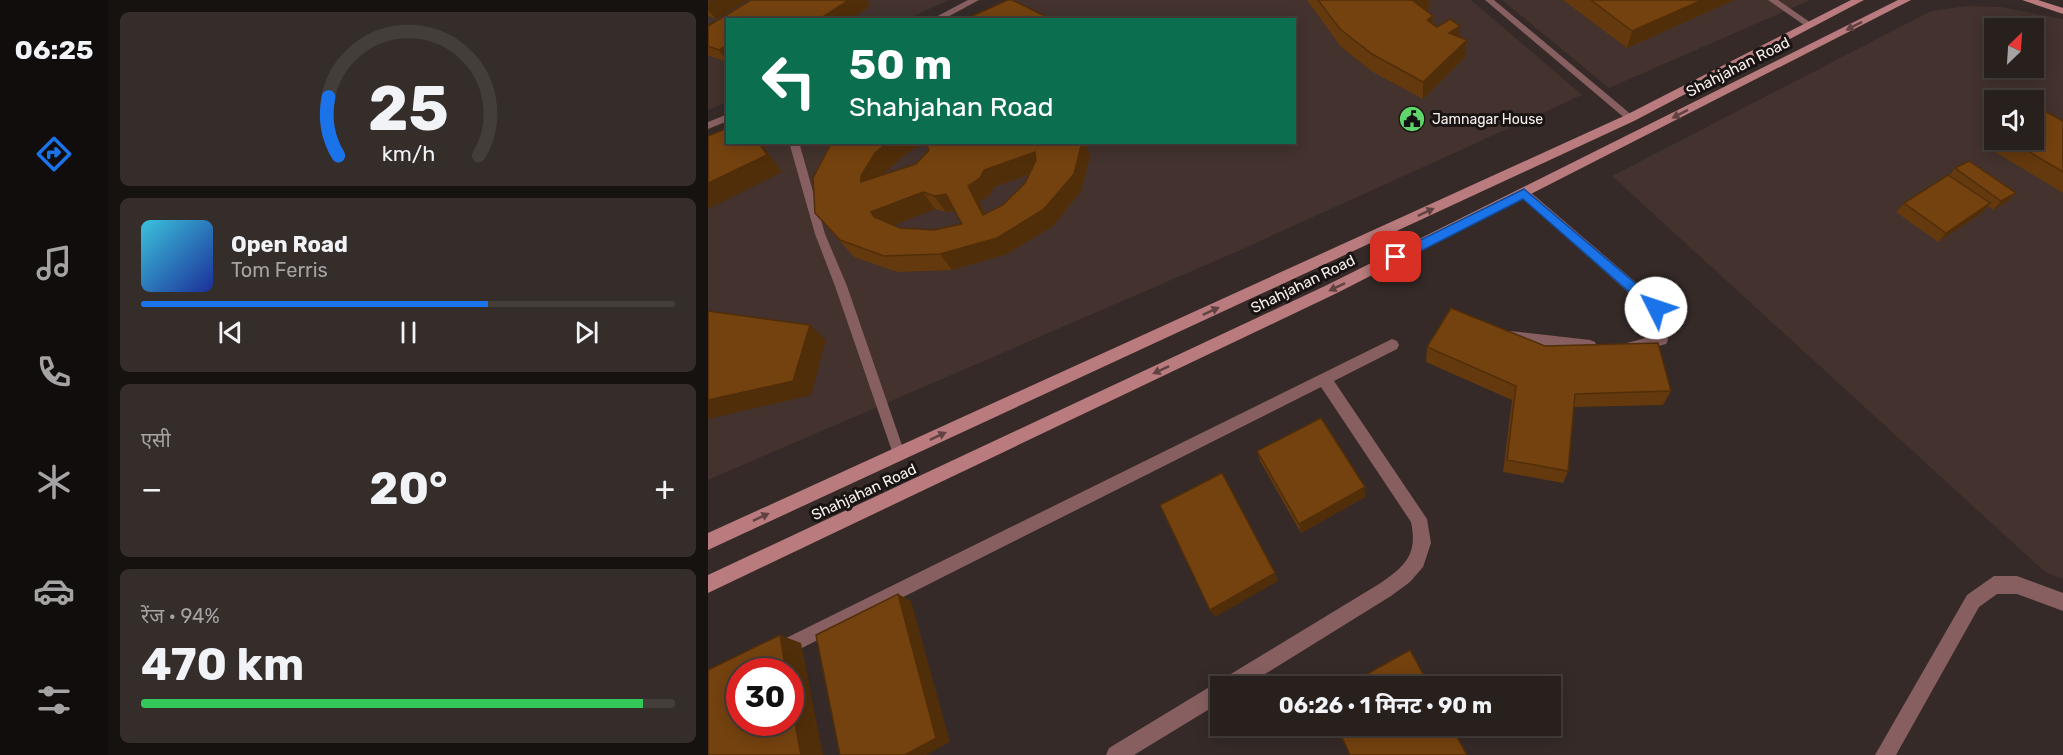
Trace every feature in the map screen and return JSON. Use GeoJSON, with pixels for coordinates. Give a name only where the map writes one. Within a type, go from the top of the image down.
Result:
{"type":"FeatureCollection","features":[{"type":"Feature","properties":{"kind":"main road","name":"Shahjahan Road"},"geometry":{"type":"LineString","coordinates":[[708,542],[1630,118],[1859,0]]}},
{"type":"Feature","properties":{"kind":"main road","name":"Shahjahan Road"},"geometry":{"type":"LineString","coordinates":[[708,584],[1332,289],[1906,0]]}},
{"type":"Feature","properties":{"kind":"main road"},"geometry":{"type":"LineString","coordinates":[[2027,0],[2063,11]]}},
{"type":"Feature","properties":{"kind":"street"},"geometry":{"type":"LineString","coordinates":[[1493,334],[1575,346],[1639,347],[1661,340],[1656,308],[1524,193]]}},
{"type":"Feature","properties":{"kind":"street"},"geometry":{"type":"LineString","coordinates":[[765,658],[1392,345]]}},
{"type":"Feature","properties":{"kind":"street"},"geometry":{"type":"LineString","coordinates":[[1245,676],[1385,590],[1409,573],[1419,555],[1424,536],[1419,519],[1324,379]]}},
{"type":"Feature","properties":{"kind":"street"},"geometry":{"type":"LineString","coordinates":[[1885,755],[1973,601],[1994,585],[2017,585],[2063,602]]}},
{"type":"Feature","properties":{"kind":"street"},"geometry":{"type":"LineString","coordinates":[[1116,755],[1210,698]]}},
{"type":"Feature","properties":{"kind":"lane"},"geometry":{"type":"LineString","coordinates":[[938,18],[975,0]]}},
{"type":"Feature","properties":{"kind":"lane"},"geometry":{"type":"LineString","coordinates":[[1489,0],[1630,118]]}},
{"type":"Feature","properties":{"kind":"lane"},"geometry":{"type":"LineString","coordinates":[[1772,0],[1810,25]]}},
{"type":"Feature","properties":{"kind":"lane"},"geometry":{"type":"LineString","coordinates":[[708,126],[726,118]]}},
{"type":"Feature","properties":{"kind":"lane"},"geometry":{"type":"LineString","coordinates":[[795,144],[820,234],[841,286],[899,454]]}},
{"type":"Feature","properties":{"kind":"shaded area"},"geometry":{"type":"Polygon","coordinates":[[[708,0],[949,0],[909,18],[726,18],[726,102],[708,110],[708,0]]]}},
{"type":"Feature","properties":{"kind":"shaded area"},"geometry":{"type":"Polygon","coordinates":[[[1010,0],[1471,0],[1582,95],[1236,252],[708,480],[708,144],[1296,144],[1296,18],[971,18],[1010,0]]]}},
{"type":"Feature","properties":{"kind":"shaded area"},"geometry":{"type":"Polygon","coordinates":[[[1502,0],[1810,0],[1609,88],[1502,0]]]}},
{"type":"Feature","properties":{"kind":"shaded area"},"geometry":{"type":"Polygon","coordinates":[[[1967,6],[2001,7],[2063,19],[2063,579],[2045,572],[1612,176],[1931,11],[1967,6]]]}},
{"type":"Feature","properties":{"kind":"building"},"geometry":{"type":"Polygon","coordinates":[[[751,0],[849,0],[821,18],[726,18],[726,46],[719,50],[708,46],[708,26],[751,0]]]}},
{"type":"Feature","properties":{"kind":"building"},"geometry":{"type":"Polygon","coordinates":[[[1008,0],[1045,16],[1041,18],[968,18],[1008,0]]]}},
{"type":"Feature","properties":{"kind":"building"},"geometry":{"type":"Polygon","coordinates":[[[1318,0],[1412,0],[1433,16],[1427,20],[1437,27],[1450,19],[1460,26],[1449,33],[1467,40],[1423,82],[1372,54],[1340,29],[1318,0]]]}},
{"type":"Feature","properties":{"kind":"building"},"geometry":{"type":"Polygon","coordinates":[[[1591,0],[1702,0],[1632,31],[1591,0]]]}},
{"type":"Feature","properties":{"kind":"building"},"geometry":{"type":"Polygon","coordinates":[[[2044,111],[2063,121],[2063,172],[2027,150],[2044,150],[2044,111]]]}},
{"type":"Feature","properties":{"kind":"building"},"geometry":{"type":"Polygon","coordinates":[[[726,129],[726,144],[759,144],[767,155],[708,183],[708,136],[726,129]]]}},
{"type":"Feature","properties":{"kind":"building"},"geometry":{"type":"Polygon","coordinates":[[[831,144],[886,144],[875,153],[861,176],[861,182],[916,164],[929,150],[926,144],[1082,144],[1074,174],[1044,209],[997,238],[940,254],[884,256],[840,240],[815,213],[813,178],[831,144]],[[1035,152],[984,170],[980,178],[968,186],[983,215],[1003,205],[1025,183],[1036,160],[1035,152]],[[923,192],[871,212],[874,217],[900,228],[934,230],[962,224],[946,194],[934,196],[923,192]]]}},
{"type":"Feature","properties":{"kind":"building"},"geometry":{"type":"Polygon","coordinates":[[[1969,161],[2016,193],[2001,201],[1955,168],[1969,161]]]}},
{"type":"Feature","properties":{"kind":"building"},"geometry":{"type":"Polygon","coordinates":[[[1948,175],[1990,203],[1946,233],[1904,203],[1948,175]]]}},
{"type":"Feature","properties":{"kind":"building"},"geometry":{"type":"Polygon","coordinates":[[[1451,308],[1545,346],[1658,343],[1671,391],[1575,394],[1568,471],[1507,460],[1516,386],[1427,347],[1451,308]]]}},
{"type":"Feature","properties":{"kind":"building"},"geometry":{"type":"Polygon","coordinates":[[[708,311],[810,325],[793,381],[708,400],[708,311]]]}},
{"type":"Feature","properties":{"kind":"building"},"geometry":{"type":"Polygon","coordinates":[[[1321,418],[1365,487],[1299,524],[1257,451],[1321,418]]]}},
{"type":"Feature","properties":{"kind":"building"},"geometry":{"type":"Polygon","coordinates":[[[1222,473],[1275,573],[1210,610],[1160,505],[1222,473]]]}},
{"type":"Feature","properties":{"kind":"building"},"geometry":{"type":"Polygon","coordinates":[[[898,594],[936,738],[905,755],[840,755],[816,635],[898,594]]]}},
{"type":"Feature","properties":{"kind":"building"},"geometry":{"type":"Polygon","coordinates":[[[780,635],[784,658],[733,658],[780,635]]]}},
{"type":"Feature","properties":{"kind":"building"},"geometry":{"type":"Polygon","coordinates":[[[1410,650],[1424,676],[1364,676],[1410,650]]]}},
{"type":"Feature","properties":{"kind":"building"},"geometry":{"type":"Polygon","coordinates":[[[726,661],[726,736],[797,736],[801,755],[708,755],[708,670],[726,661]]]}},
{"type":"Feature","properties":{"kind":"building"},"geometry":{"type":"Polygon","coordinates":[[[1341,736],[1457,736],[1467,755],[1350,755],[1341,736]]]}},
{"type":"Feature","properties":{"kind":"place","name":"Jamnagar House"},"geometry":{"type":"Point","coordinates":[1412,119]}},
{"type":"Feature","properties":{"kind":"route"},"geometry":{"type":"LineString","coordinates":[[1396,257],[1524,193],[1656,308]]}}]}
